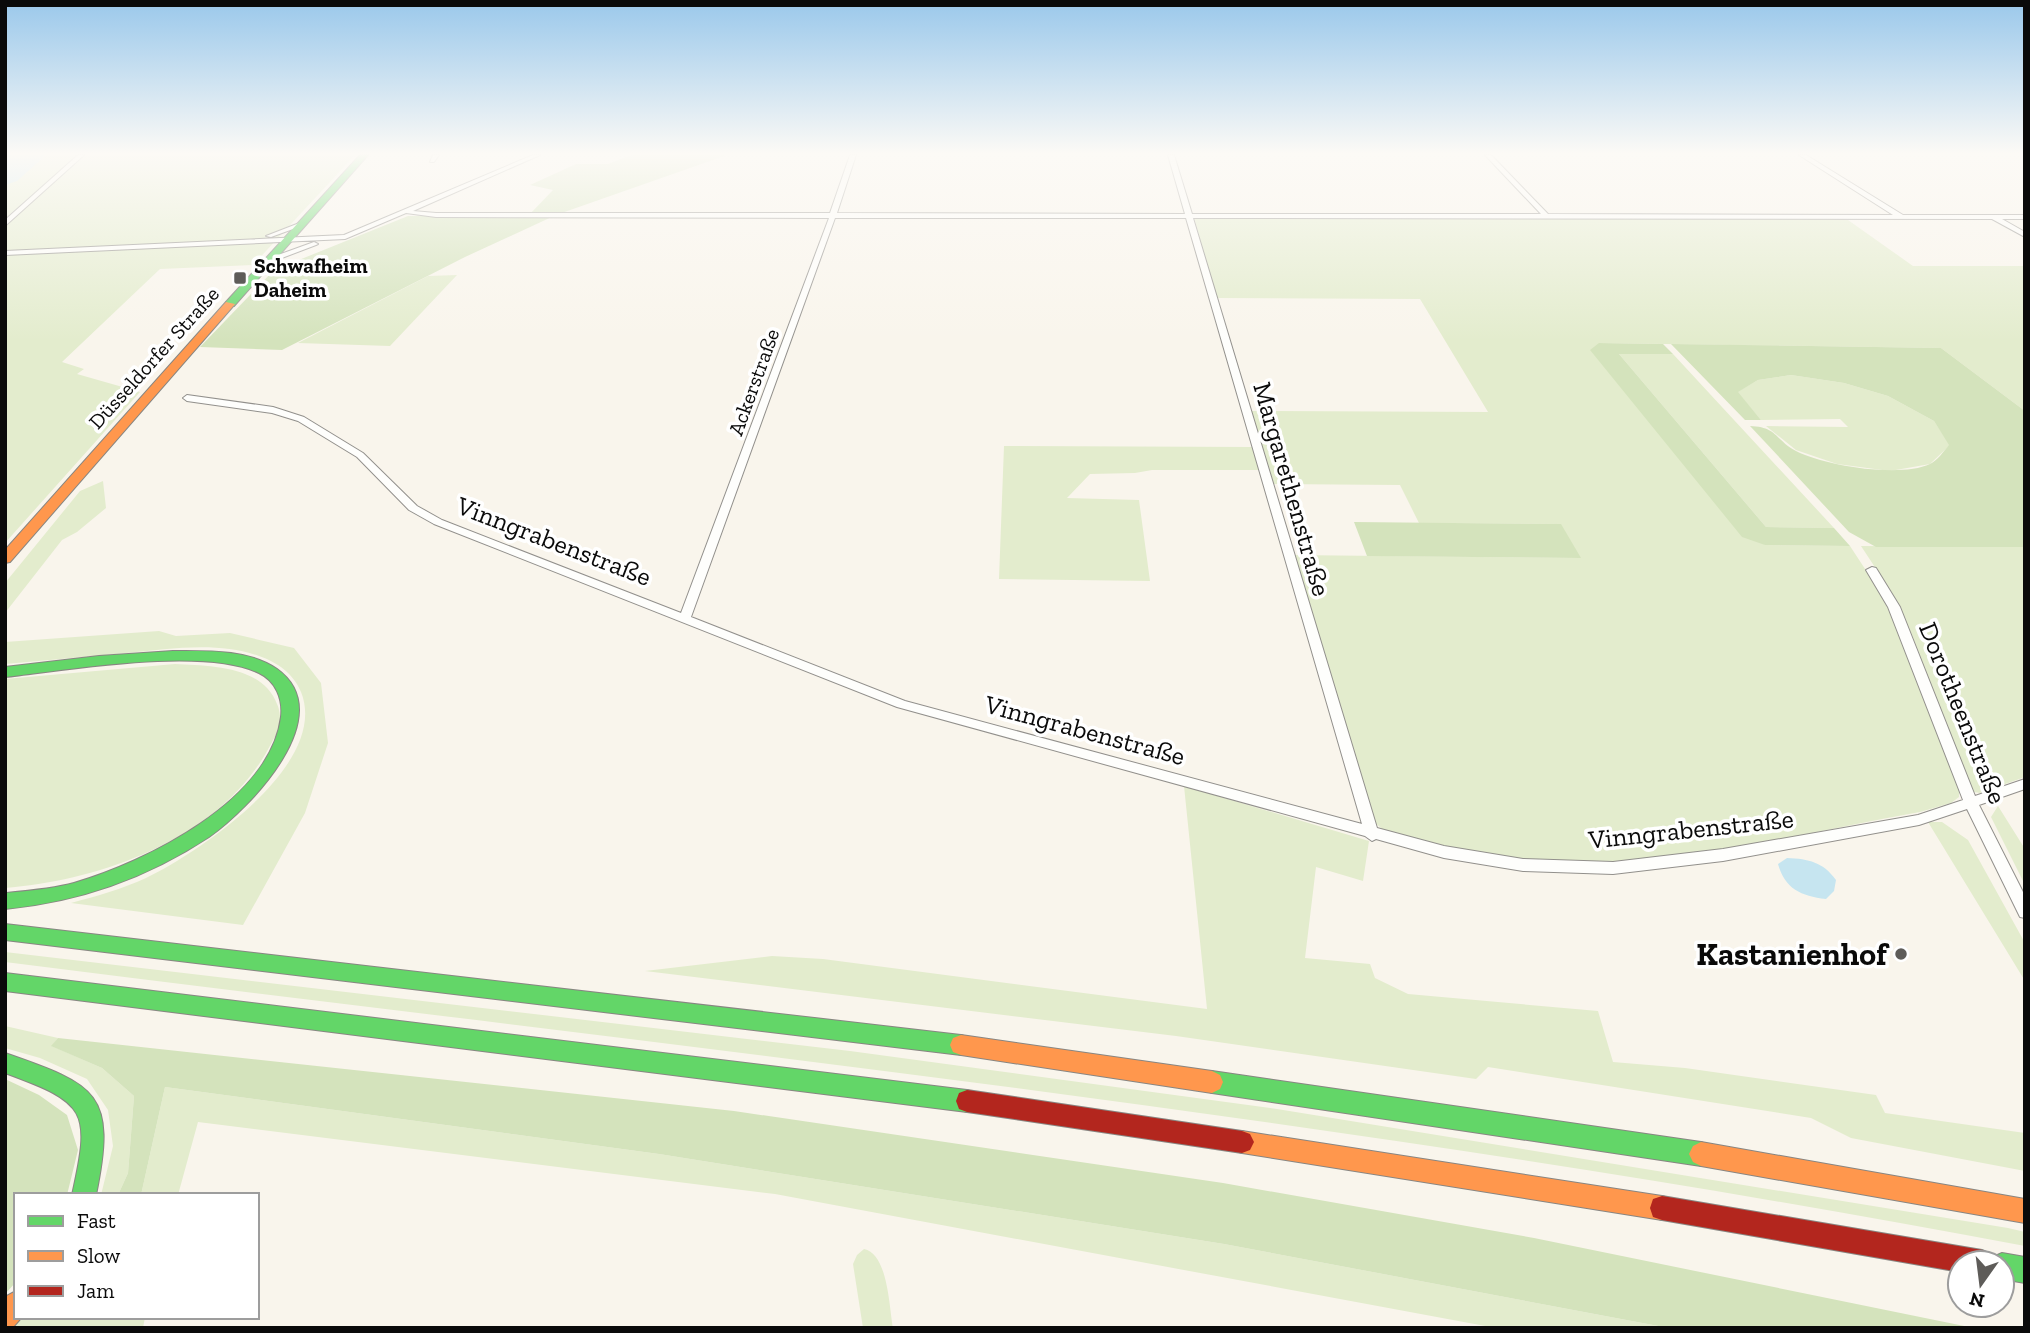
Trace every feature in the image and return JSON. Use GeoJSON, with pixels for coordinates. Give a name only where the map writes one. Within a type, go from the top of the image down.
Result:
{"type":"FeatureCollection","features":[{"type":"Feature","properties":{"kind":"main road","name":"Düsseldorfer Straße"},"geometry":{"type":"LineString","coordinates":[[5,559],[151,391],[308,217]]}},
{"type":"Feature","properties":{"kind":"main road"},"geometry":{"type":"LineString","coordinates":[[5,672],[180,657],[235,659],[264,668],[282,684],[290,700],[289,722],[281,747],[268,770],[247,795],[217,819],[181,844],[99,882],[49,897],[5,901]]}},
{"type":"Feature","properties":{"kind":"main road"},"geometry":{"type":"LineString","coordinates":[[5,932],[915,1038],[1728,1158],[2025,1212]]}},
{"type":"Feature","properties":{"kind":"main road"},"geometry":{"type":"LineString","coordinates":[[5,982],[904,1091],[1552,1189],[1946,1257]]}},
{"type":"Feature","properties":{"kind":"main road"},"geometry":{"type":"LineString","coordinates":[[5,1063],[55,1080],[83,1099],[94,1123],[93,1158],[84,1193]]}},
{"type":"Feature","properties":{"kind":"street"},"geometry":{"type":"LineString","coordinates":[[271,259],[355,234],[395,217]]}},
{"type":"Feature","properties":{"kind":"street","name":"Ackerstraße"},"geometry":{"type":"LineString","coordinates":[[685,619],[832,217]]}},
{"type":"Feature","properties":{"kind":"street","name":"Margarethenstraße"},"geometry":{"type":"LineString","coordinates":[[1189,217],[1372,835]]}},
{"type":"Feature","properties":{"kind":"street"},"geometry":{"type":"LineString","coordinates":[[1993,217],[2025,235]]}},
{"type":"Feature","properties":{"kind":"street"},"geometry":{"type":"LineString","coordinates":[[252,241],[302,224]]}},
{"type":"Feature","properties":{"kind":"street"},"geometry":{"type":"LineString","coordinates":[[5,253],[333,239]]}},
{"type":"Feature","properties":{"kind":"street","name":"Vinngrabenstraße"},"geometry":{"type":"LineString","coordinates":[[187,398],[273,410],[301,419],[360,455],[413,508],[438,523],[901,704],[1372,835],[1444,852],[1523,865],[1613,868],[1723,855],[1919,820],[2025,783]]}},
{"type":"Feature","properties":{"kind":"street","name":"Dorotheenstraße"},"geometry":{"type":"LineString","coordinates":[[1872,570],[1894,607],[1971,803],[2025,912]]}},
{"type":"Feature","properties":{"kind":"green space"},"geometry":{"type":"Polygon","coordinates":[[[5,217],[297,217],[253,265],[160,269],[62,362],[84,369],[77,374],[140,392],[5,543],[5,217]]]}},
{"type":"Feature","properties":{"kind":"green space"},"geometry":{"type":"Polygon","coordinates":[[[405,217],[551,217],[465,257],[282,350],[200,347],[274,270],[405,217]]]}},
{"type":"Feature","properties":{"kind":"green space"},"geometry":{"type":"Polygon","coordinates":[[[1194,217],[1840,218],[1848,220],[1913,266],[2025,266],[2025,411],[1941,348],[1599,343],[1765,545],[1850,546],[1890,607],[1959,789],[1959,797],[1951,803],[1920,812],[1768,842],[1691,855],[1614,863],[1528,860],[1387,833],[1374,822],[1291,555],[1580,558],[1560,524],[1419,523],[1400,485],[1273,484],[1248,411],[1488,412],[1420,299],[1216,298],[1194,217]]]}},
{"type":"Feature","properties":{"kind":"green space"},"geometry":{"type":"Polygon","coordinates":[[[457,275],[390,346],[298,343],[428,276],[457,275]]]}},
{"type":"Feature","properties":{"kind":"green space"},"geometry":{"type":"Polygon","coordinates":[[[1599,343],[1663,344],[1673,354],[1619,354],[1766,527],[1834,528],[1850,546],[1765,545],[1742,537],[1590,350],[1599,343]]]}},
{"type":"Feature","properties":{"kind":"green space"},"geometry":{"type":"Polygon","coordinates":[[[1671,344],[1941,348],[2025,411],[2025,547],[1876,547],[1849,532],[1750,426],[1771,431],[1796,451],[1825,461],[1863,468],[1900,470],[1930,464],[1949,445],[1934,421],[1888,396],[1844,383],[1791,375],[1758,380],[1738,392],[1761,420],[1745,420],[1671,344]]]}},
{"type":"Feature","properties":{"kind":"green space"},"geometry":{"type":"Polygon","coordinates":[[[1619,354],[1673,354],[1834,528],[1766,527],[1619,354]]]}},
{"type":"Feature","properties":{"kind":"green space"},"geometry":{"type":"Polygon","coordinates":[[[1791,375],[1844,383],[1888,396],[1934,421],[1950,445],[1930,464],[1890,471],[1837,464],[1796,450],[1766,426],[1848,427],[1840,419],[1761,420],[1737,392],[1758,380],[1791,375]]]}},
{"type":"Feature","properties":{"kind":"green space"},"geometry":{"type":"Polygon","coordinates":[[[1004,446],[1252,447],[1259,470],[1152,470],[1090,474],[1067,498],[1139,500],[1150,581],[999,579],[1004,446]]]}},
{"type":"Feature","properties":{"kind":"green space"},"geometry":{"type":"Polygon","coordinates":[[[103,481],[106,508],[77,532],[62,540],[5,613],[5,583],[80,491],[103,481]]]}},
{"type":"Feature","properties":{"kind":"green space"},"geometry":{"type":"Polygon","coordinates":[[[1354,522],[1561,524],[1581,558],[1367,556],[1354,522]]]}},
{"type":"Feature","properties":{"kind":"green space"},"geometry":{"type":"Polygon","coordinates":[[[1861,546],[2025,547],[2025,777],[1980,793],[1974,792],[1970,787],[1912,635],[1886,584],[1861,546]]]}},
{"type":"Feature","properties":{"kind":"green space"},"geometry":{"type":"Polygon","coordinates":[[[159,631],[176,636],[230,633],[294,648],[321,683],[328,743],[305,813],[243,925],[71,903],[146,878],[198,848],[255,802],[279,775],[297,748],[305,720],[298,686],[278,665],[243,651],[210,647],[176,648],[5,664],[5,642],[159,631]]]}},
{"type":"Feature","properties":{"kind":"green space"},"geometry":{"type":"Polygon","coordinates":[[[175,664],[233,670],[260,682],[270,691],[278,706],[281,725],[254,771],[231,797],[205,820],[142,855],[73,877],[5,888],[5,679],[175,664]]]}},
{"type":"Feature","properties":{"kind":"green space"},"geometry":{"type":"Polygon","coordinates":[[[1184,786],[1369,841],[1363,881],[1316,867],[1305,958],[1370,964],[1375,978],[1408,994],[1598,1011],[1613,1062],[1685,1068],[1876,1095],[1885,1113],[2025,1133],[2025,1171],[1851,1138],[1811,1118],[1488,1067],[1476,1079],[1176,1036],[645,971],[772,956],[823,959],[1207,1009],[1184,786]]]}},
{"type":"Feature","properties":{"kind":"green space"},"geometry":{"type":"Polygon","coordinates":[[[1998,806],[2025,849],[2025,885],[1991,817],[1998,806]]]}},
{"type":"Feature","properties":{"kind":"green space"},"geometry":{"type":"Polygon","coordinates":[[[1928,822],[1942,822],[1968,840],[2025,943],[2025,981],[1928,822]]]}},
{"type":"Feature","properties":{"kind":"green space"},"geometry":{"type":"Polygon","coordinates":[[[5,952],[850,1051],[1277,1109],[2008,1228],[2025,1232],[2025,1246],[1774,1201],[1270,1123],[1017,1088],[5,962],[5,952]]]}},
{"type":"Feature","properties":{"kind":"green space"},"geometry":{"type":"Polygon","coordinates":[[[5,1026],[58,1038],[52,1046],[102,1068],[134,1096],[128,1173],[119,1193],[101,1193],[113,1146],[108,1110],[87,1079],[40,1058],[5,1048],[5,1026]]]}},
{"type":"Feature","properties":{"kind":"green space"},"geometry":{"type":"Polygon","coordinates":[[[58,1038],[734,1111],[1223,1183],[1534,1238],[1974,1328],[1669,1328],[1224,1244],[659,1154],[165,1087],[141,1193],[119,1193],[128,1173],[134,1096],[102,1068],[51,1046],[58,1038]]]}},
{"type":"Feature","properties":{"kind":"green space"},"geometry":{"type":"Polygon","coordinates":[[[5,1079],[39,1095],[67,1115],[78,1150],[67,1193],[14,1193],[14,1284],[5,1294],[5,1079]]]}},
{"type":"Feature","properties":{"kind":"green space"},"geometry":{"type":"Polygon","coordinates":[[[165,1087],[659,1154],[1224,1244],[1669,1328],[1496,1328],[775,1194],[198,1122],[179,1193],[141,1193],[165,1087]]]}},
{"type":"Feature","properties":{"kind":"green space"},"geometry":{"type":"Polygon","coordinates":[[[864,1249],[872,1253],[883,1270],[893,1328],[863,1328],[853,1264],[864,1249]]]}},
{"type":"Feature","properties":{"kind":"green space"},"geometry":{"type":"Polygon","coordinates":[[[20,1319],[145,1319],[143,1328],[13,1328],[20,1319]]]}},
{"type":"Feature","properties":{"kind":"water"},"geometry":{"type":"Polygon","coordinates":[[[1787,858],[1821,865],[1836,880],[1834,891],[1826,899],[1795,890],[1785,880],[1778,864],[1787,858]]]}},
{"type":"Feature","properties":{"kind":"traffic: fast"},"geometry":{"type":"LineString","coordinates":[[230,304],[308,217]]}},
{"type":"Feature","properties":{"kind":"traffic: fast"},"geometry":{"type":"LineString","coordinates":[[5,672],[173,656],[238,660],[263,668],[276,677],[288,697],[290,713],[278,752],[259,781],[234,807],[204,830],[171,851],[104,881],[56,895],[5,901]]}},
{"type":"Feature","properties":{"kind":"traffic: fast"},"geometry":{"type":"LineString","coordinates":[[5,932],[961,1045]]}},
{"type":"Feature","properties":{"kind":"traffic: fast"},"geometry":{"type":"LineString","coordinates":[[5,982],[967,1101]]}},
{"type":"Feature","properties":{"kind":"traffic: fast"},"geometry":{"type":"LineString","coordinates":[[5,1063],[57,1083],[74,1093],[86,1105],[92,1120],[94,1139],[84,1193]]}},
{"type":"Feature","properties":{"kind":"traffic: fast"},"geometry":{"type":"LineString","coordinates":[[1212,1082],[1701,1154]]}},
{"type":"Feature","properties":{"kind":"traffic: fast"},"geometry":{"type":"LineString","coordinates":[[2016,1268],[2025,1270]]}},
{"type":"Feature","properties":{"kind":"traffic: slow"},"geometry":{"type":"LineString","coordinates":[[5,559],[230,304]]}},
{"type":"Feature","properties":{"kind":"traffic: slow"},"geometry":{"type":"LineString","coordinates":[[961,1045],[1212,1082]]}},
{"type":"Feature","properties":{"kind":"traffic: slow"},"geometry":{"type":"LineString","coordinates":[[1242,1142],[1662,1208]]}},
{"type":"Feature","properties":{"kind":"traffic: slow"},"geometry":{"type":"LineString","coordinates":[[1701,1154],[2025,1211]]}},
{"type":"Feature","properties":{"kind":"traffic: slow"},"geometry":{"type":"LineString","coordinates":[[5,1317],[14,1306]]}},
{"type":"Feature","properties":{"kind":"traffic: jam"},"geometry":{"type":"LineString","coordinates":[[967,1101],[1242,1142]]}},
{"type":"Feature","properties":{"kind":"traffic: jam"},"geometry":{"type":"LineString","coordinates":[[1662,1208],[1946,1257]]}},
{"type":"Feature","properties":{"kind":"place","name":"Schwafheim Daheim"},"geometry":{"type":"Point","coordinates":[240,278]}},
{"type":"Feature","properties":{"kind":"place","name":"Kastanienhof"},"geometry":{"type":"Point","coordinates":[1901,954]}}]}
